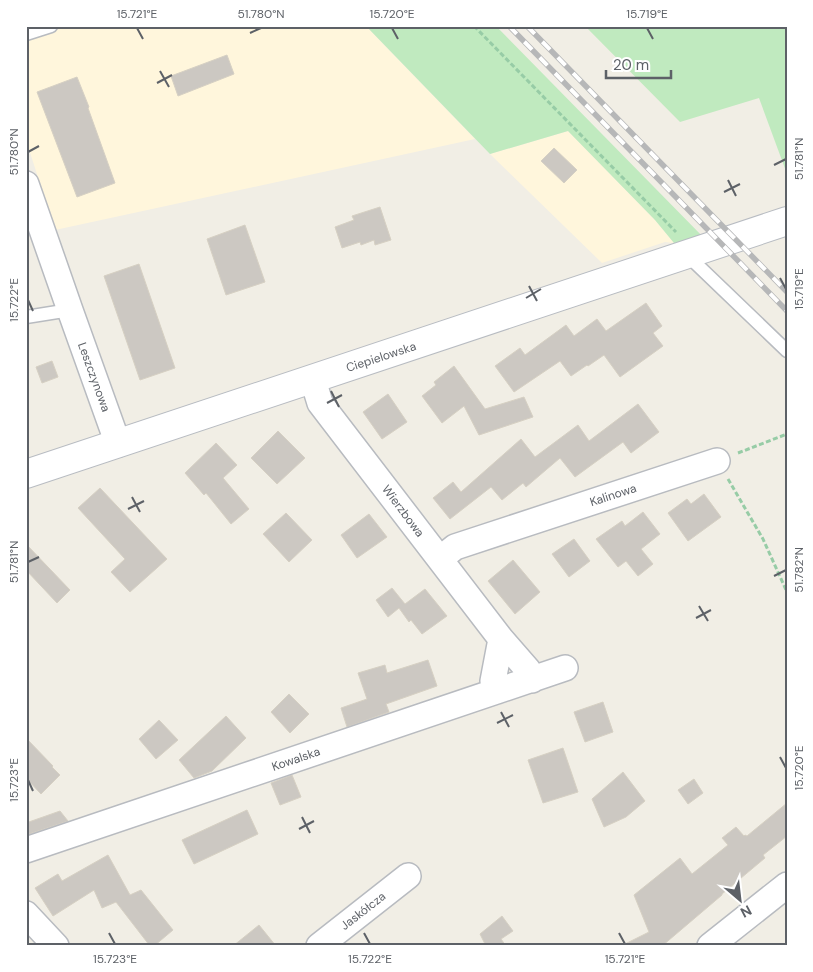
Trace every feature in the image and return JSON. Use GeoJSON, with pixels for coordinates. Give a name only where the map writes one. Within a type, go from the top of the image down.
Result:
{"type":"FeatureCollection","features":[{"type":"Feature","properties":{"kind":"street","name":"Leszczynowa"},"geometry":{"type":"LineString","coordinates":[[26,184],[118,444]]}},
{"type":"Feature","properties":{"kind":"street","name":"Ciepielowska"},"geometry":{"type":"LineString","coordinates":[[26,474],[787,222]]}},
{"type":"Feature","properties":{"kind":"street","name":"Wierzbowa"},"geometry":{"type":"LineString","coordinates":[[313,380],[320,403],[500,640],[528,670],[532,680]]}},
{"type":"Feature","properties":{"kind":"street","name":"Kalinowa"},"geometry":{"type":"LineString","coordinates":[[440,559],[455,547],[717,461]]}},
{"type":"Feature","properties":{"kind":"street"},"geometry":{"type":"LineString","coordinates":[[497,691],[493,681],[500,640]]}},
{"type":"Feature","properties":{"kind":"street","name":"Kowalska"},"geometry":{"type":"LineString","coordinates":[[26,850],[566,668]]}},
{"type":"Feature","properties":{"kind":"street","name":"Jaskółcza"},"geometry":{"type":"LineString","coordinates":[[319,946],[408,876]]}},
{"type":"Feature","properties":{"kind":"street"},"geometry":{"type":"LineString","coordinates":[[717,944],[787,885]]}},
{"type":"Feature","properties":{"kind":"street"},"geometry":{"type":"LineString","coordinates":[[26,914],[56,946]]}},
{"type":"Feature","properties":{"kind":"lane"},"geometry":{"type":"LineString","coordinates":[[26,34],[51,26]]}},
{"type":"Feature","properties":{"kind":"lane"},"geometry":{"type":"LineString","coordinates":[[687,255],[787,351]]}},
{"type":"Feature","properties":{"kind":"lane"},"geometry":{"type":"LineString","coordinates":[[26,316],[70,310]]}},
{"type":"Feature","properties":{"kind":"path"},"geometry":{"type":"LineString","coordinates":[[474,26],[677,233],[687,255]]}},
{"type":"Feature","properties":{"kind":"path"},"geometry":{"type":"LineString","coordinates":[[787,434],[717,461],[763,539],[787,592]]}},
{"type":"Feature","properties":{"kind":"shaded area"},"geometry":{"type":"Polygon","coordinates":[[[26,26],[366,26],[475,139],[55,230],[26,140],[26,26]]]}},
{"type":"Feature","properties":{"kind":"shaded area"},"geometry":{"type":"Polygon","coordinates":[[[568,131],[655,220],[674,243],[665,242],[602,263],[490,154],[568,131]]]}},
{"type":"Feature","properties":{"kind":"green space"},"geometry":{"type":"Polygon","coordinates":[[[366,26],[496,26],[706,240],[674,243],[655,220],[568,131],[490,154],[366,26]]]}},
{"type":"Feature","properties":{"kind":"green space"},"geometry":{"type":"Polygon","coordinates":[[[585,26],[787,26],[787,174],[759,98],[680,122],[585,26]]]}},
{"type":"Feature","properties":{"kind":"building"},"geometry":{"type":"Polygon","coordinates":[[[227,55],[234,74],[178,96],[171,76],[227,55]]]}},
{"type":"Feature","properties":{"kind":"building"},"geometry":{"type":"Polygon","coordinates":[[[77,77],[115,183],[77,197],[37,92],[77,77]]]}},
{"type":"Feature","properties":{"kind":"building"},"geometry":{"type":"Polygon","coordinates":[[[554,148],[577,170],[564,183],[541,161],[554,148]]]}},
{"type":"Feature","properties":{"kind":"building"},"geometry":{"type":"Polygon","coordinates":[[[380,207],[391,240],[375,245],[374,240],[361,245],[360,242],[342,248],[335,227],[354,220],[352,216],[380,207]]]}},
{"type":"Feature","properties":{"kind":"building"},"geometry":{"type":"Polygon","coordinates":[[[245,225],[265,282],[226,295],[207,239],[245,225]]]}},
{"type":"Feature","properties":{"kind":"building"},"geometry":{"type":"Polygon","coordinates":[[[139,264],[175,368],[140,380],[104,276],[139,264]]]}},
{"type":"Feature","properties":{"kind":"building"},"geometry":{"type":"Polygon","coordinates":[[[646,303],[662,326],[653,333],[663,346],[620,377],[604,355],[571,376],[560,361],[514,392],[495,366],[520,348],[525,355],[566,325],[574,336],[597,319],[606,331],[646,303]]]}},
{"type":"Feature","properties":{"kind":"building"},"geometry":{"type":"Polygon","coordinates":[[[52,361],[58,377],[42,383],[36,367],[52,361]]]}},
{"type":"Feature","properties":{"kind":"building"},"geometry":{"type":"Polygon","coordinates":[[[454,366],[485,409],[524,397],[533,417],[479,435],[464,406],[442,423],[422,396],[436,385],[434,382],[454,366]]]}},
{"type":"Feature","properties":{"kind":"building"},"geometry":{"type":"Polygon","coordinates":[[[388,394],[407,422],[382,439],[363,412],[388,394]]]}},
{"type":"Feature","properties":{"kind":"building"},"geometry":{"type":"Polygon","coordinates":[[[638,404],[659,432],[631,453],[623,442],[575,477],[560,458],[526,487],[523,483],[502,500],[491,487],[450,519],[433,498],[453,482],[461,492],[521,439],[535,457],[578,425],[589,441],[638,404]]]}},
{"type":"Feature","properties":{"kind":"building"},"geometry":{"type":"Polygon","coordinates":[[[278,431],[305,458],[277,484],[251,458],[278,431]]]}},
{"type":"Feature","properties":{"kind":"building"},"geometry":{"type":"Polygon","coordinates":[[[216,443],[237,465],[223,478],[249,509],[231,524],[206,493],[204,495],[185,473],[216,443]]]}},
{"type":"Feature","properties":{"kind":"building"},"geometry":{"type":"Polygon","coordinates":[[[100,488],[167,559],[130,592],[111,572],[125,559],[78,508],[100,488]]]}},
{"type":"Feature","properties":{"kind":"building"},"geometry":{"type":"Polygon","coordinates":[[[704,494],[721,517],[688,541],[668,513],[687,499],[691,504],[704,494]]]}},
{"type":"Feature","properties":{"kind":"building"},"geometry":{"type":"Polygon","coordinates":[[[643,512],[660,534],[641,549],[653,564],[638,576],[626,561],[618,567],[596,539],[622,521],[625,526],[643,512]]]}},
{"type":"Feature","properties":{"kind":"building"},"geometry":{"type":"Polygon","coordinates":[[[286,513],[312,540],[289,562],[263,534],[286,513]]]}},
{"type":"Feature","properties":{"kind":"building"},"geometry":{"type":"Polygon","coordinates":[[[369,514],[387,537],[357,558],[341,535],[369,514]]]}},
{"type":"Feature","properties":{"kind":"building"},"geometry":{"type":"Polygon","coordinates":[[[574,539],[590,561],[569,577],[552,554],[574,539]]]}},
{"type":"Feature","properties":{"kind":"building"},"geometry":{"type":"Polygon","coordinates":[[[26,544],[70,590],[57,603],[26,570],[26,544]]]}},
{"type":"Feature","properties":{"kind":"building"},"geometry":{"type":"Polygon","coordinates":[[[513,560],[540,592],[515,614],[488,581],[513,560]]]}},
{"type":"Feature","properties":{"kind":"building"},"geometry":{"type":"Polygon","coordinates":[[[392,588],[405,604],[425,589],[447,616],[422,634],[411,620],[409,622],[399,608],[388,617],[376,600],[392,588]]]}},
{"type":"Feature","properties":{"kind":"building"},"geometry":{"type":"Polygon","coordinates":[[[428,660],[437,686],[386,704],[389,712],[347,727],[341,708],[367,699],[358,673],[385,665],[387,673],[428,660]]]}},
{"type":"Feature","properties":{"kind":"building"},"geometry":{"type":"Polygon","coordinates":[[[289,694],[309,714],[290,733],[271,712],[289,694]]]}},
{"type":"Feature","properties":{"kind":"building"},"geometry":{"type":"Polygon","coordinates":[[[603,702],[613,732],[585,742],[574,712],[603,702]]]}},
{"type":"Feature","properties":{"kind":"building"},"geometry":{"type":"Polygon","coordinates":[[[226,716],[246,738],[212,771],[194,778],[179,760],[226,716]]]}},
{"type":"Feature","properties":{"kind":"building"},"geometry":{"type":"Polygon","coordinates":[[[159,720],[178,740],[156,759],[139,739],[159,720]]]}},
{"type":"Feature","properties":{"kind":"building"},"geometry":{"type":"Polygon","coordinates":[[[26,738],[60,775],[41,794],[26,778],[26,738]]]}},
{"type":"Feature","properties":{"kind":"building"},"geometry":{"type":"Polygon","coordinates":[[[563,748],[578,792],[543,803],[528,760],[563,748]]]}},
{"type":"Feature","properties":{"kind":"building"},"geometry":{"type":"Polygon","coordinates":[[[623,772],[645,801],[626,817],[604,827],[592,799],[623,772]]]}},
{"type":"Feature","properties":{"kind":"building"},"geometry":{"type":"Polygon","coordinates":[[[292,775],[301,797],[280,805],[271,783],[292,775]]]}},
{"type":"Feature","properties":{"kind":"building"},"geometry":{"type":"Polygon","coordinates":[[[694,779],[703,793],[688,804],[678,790],[694,779]]]}},
{"type":"Feature","properties":{"kind":"building"},"geometry":{"type":"Polygon","coordinates":[[[787,803],[787,836],[763,855],[765,858],[662,946],[621,946],[649,932],[634,895],[680,858],[692,874],[728,845],[722,838],[736,827],[744,836],[747,836],[787,803]]]}},
{"type":"Feature","properties":{"kind":"building"},"geometry":{"type":"Polygon","coordinates":[[[247,810],[258,834],[194,864],[182,840],[247,810]]]}},
{"type":"Feature","properties":{"kind":"building"},"geometry":{"type":"Polygon","coordinates":[[[60,811],[68,821],[26,835],[26,823],[60,811]]]}},
{"type":"Feature","properties":{"kind":"building"},"geometry":{"type":"Polygon","coordinates":[[[108,855],[130,895],[141,890],[173,930],[154,946],[150,946],[116,902],[102,908],[94,890],[53,916],[35,888],[58,874],[62,881],[108,855]]]}},
{"type":"Feature","properties":{"kind":"building"},"geometry":{"type":"Polygon","coordinates":[[[502,916],[513,931],[501,939],[506,946],[486,946],[480,934],[502,916]]]}},
{"type":"Feature","properties":{"kind":"building"},"geometry":{"type":"Polygon","coordinates":[[[259,925],[276,946],[233,946],[259,925]]]}},
{"type":"Feature","properties":{"kind":"railway"},"geometry":{"type":"LineString","coordinates":[[509,26],[787,311]]}},
{"type":"Feature","properties":{"kind":"railway"},"geometry":{"type":"LineString","coordinates":[[527,26],[787,292]]}}]}
